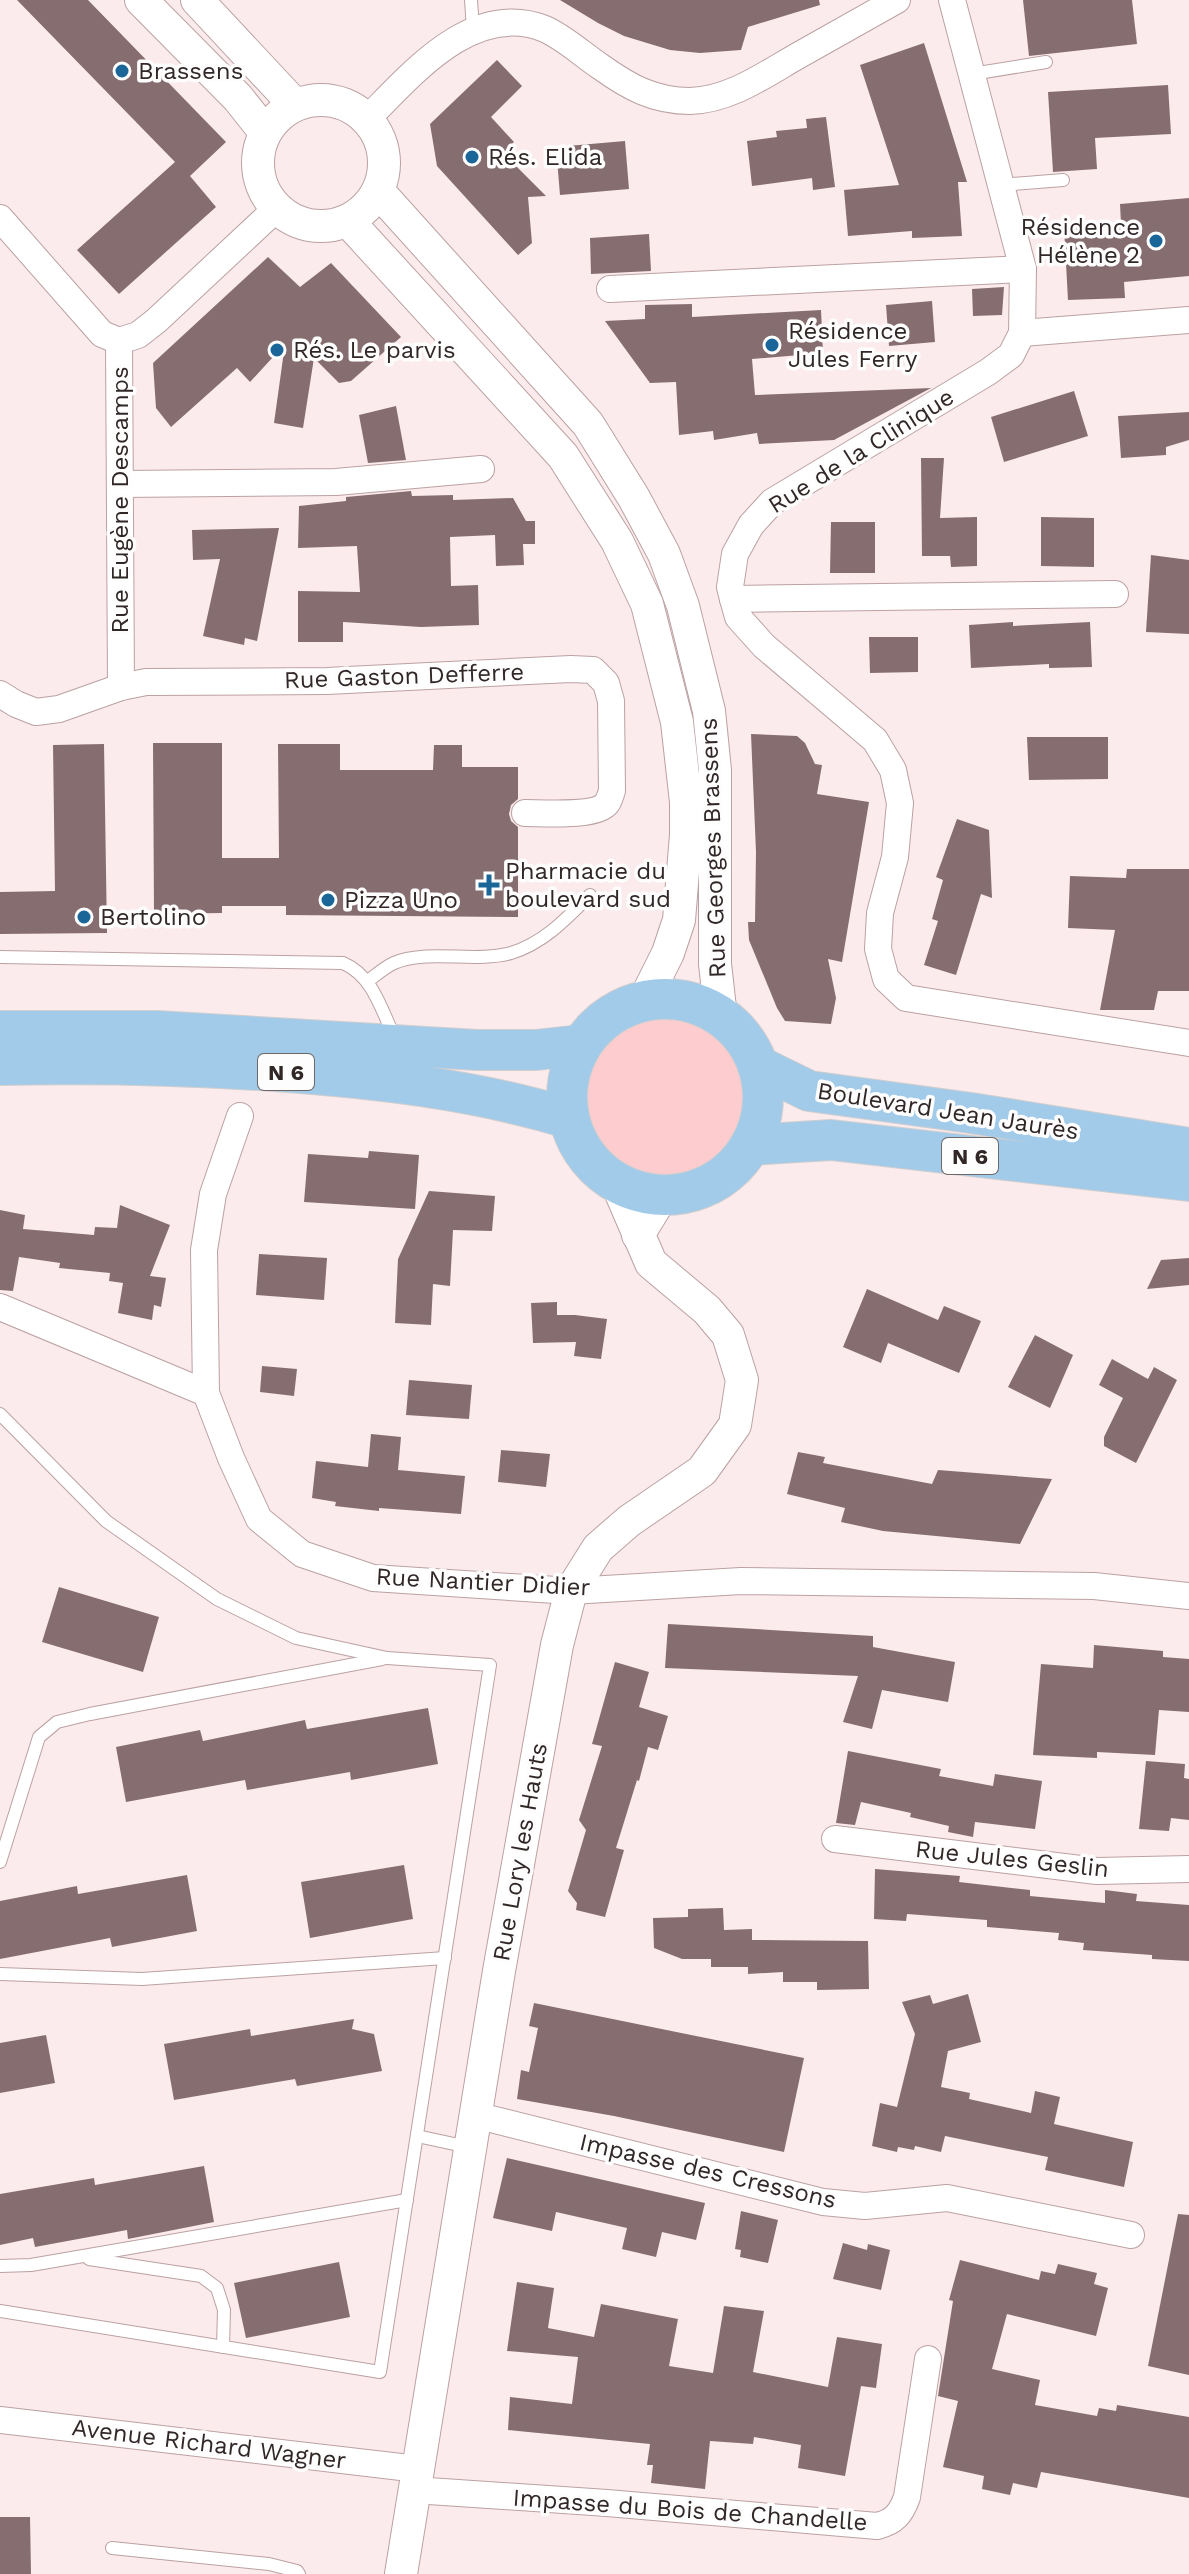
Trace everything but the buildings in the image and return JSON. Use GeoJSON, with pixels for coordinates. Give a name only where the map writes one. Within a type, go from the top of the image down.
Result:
{"type":"FeatureCollection","features":[{"type":"Feature","properties":{"kind":"main road"},"geometry":{"type":"LineString","coordinates":[[671,999],[697,1004],[721,1017],[744,1038],[758,1066],[764,1093],[761,1120],[751,1145],[735,1166],[714,1183],[689,1193],[662,1196],[617,1184],[594,1167],[578,1144],[568,1118],[566,1093],[570,1068],[581,1045],[598,1025],[619,1010],[644,1001],[671,999]]}},
{"type":"Feature","properties":{"kind":"main road","name":"N 6"},"geometry":{"type":"LineString","coordinates":[[0,1031],[157,1031],[399,1047],[536,1050],[581,1045]]}},
{"type":"Feature","properties":{"kind":"main road","name":"N 6"},"geometry":{"type":"LineString","coordinates":[[0,1065],[172,1064],[340,1076],[461,1092],[522,1104],[568,1118]]}},
{"type":"Feature","properties":{"kind":"main road","name":"Boulevard Jean Jaurès"},"geometry":{"type":"LineString","coordinates":[[758,1066],[809,1091],[1189,1148]]}},
{"type":"Feature","properties":{"kind":"main road","name":"Boulevard Jean Jaurès"},"geometry":{"type":"LineString","coordinates":[[751,1145],[831,1140],[1189,1181]]}},
{"type":"Feature","properties":{"kind":"street"},"geometry":{"type":"LineString","coordinates":[[141,0],[238,98],[265,132]]}},
{"type":"Feature","properties":{"kind":"street"},"geometry":{"type":"LineString","coordinates":[[197,0],[295,105]]}},
{"type":"Feature","properties":{"kind":"street"},"geometry":{"type":"LineString","coordinates":[[367,119],[435,52],[473,29],[494,24],[518,23],[546,29],[628,86],[655,98],[692,101],[734,92],[897,0]]}},
{"type":"Feature","properties":{"kind":"street"},"geometry":{"type":"LineString","coordinates":[[952,0],[1023,269],[1022,333],[1189,320]]}},
{"type":"Feature","properties":{"kind":"street"},"geometry":{"type":"LineString","coordinates":[[314,100],[333,101],[352,107],[367,119],[378,135],[385,153],[384,173],[378,191],[366,209],[348,221],[329,226],[310,226],[292,220],[276,209],[264,192],[257,172],[258,152],[265,132],[283,112],[295,105],[314,100]]}},
{"type":"Feature","properties":{"kind":"street","name":"Rue Georges Brassens"},"geometry":{"type":"LineString","coordinates":[[378,191],[588,424],[664,554],[683,606],[709,711],[715,770],[715,964],[721,1017]]}},
{"type":"Feature","properties":{"kind":"street"},"geometry":{"type":"LineString","coordinates":[[119,341],[138,335],[156,321],[276,209]]}},
{"type":"Feature","properties":{"kind":"street","name":"Rue Eugène Descamps"},"geometry":{"type":"LineString","coordinates":[[0,218],[102,334],[119,341],[121,687]]}},
{"type":"Feature","properties":{"kind":"street","name":"Rue Georges Brassens"},"geometry":{"type":"LineString","coordinates":[[348,221],[563,456],[617,541],[647,604],[677,722],[686,802],[685,861],[679,920],[668,953],[644,1001]]}},
{"type":"Feature","properties":{"kind":"street"},"geometry":{"type":"LineString","coordinates":[[610,289],[1023,269]]}},
{"type":"Feature","properties":{"kind":"street","name":"Rue de la Clinique"},"geometry":{"type":"LineString","coordinates":[[733,599],[730,587],[735,554],[751,525],[772,502],[988,372],[1011,355],[1022,333]]}},
{"type":"Feature","properties":{"kind":"street"},"geometry":{"type":"LineString","coordinates":[[121,484],[336,482],[481,469]]}},
{"type":"Feature","properties":{"kind":"street"},"geometry":{"type":"LineString","coordinates":[[1115,594],[733,599],[738,617],[764,646],[875,740],[893,770],[900,803],[895,857],[880,913],[878,949],[886,979],[906,998],[1189,1043]]}},
{"type":"Feature","properties":{"kind":"street","name":"Rue Gaston Defferre"},"geometry":{"type":"LineString","coordinates":[[0,694],[36,712],[59,709],[121,687],[146,682],[327,681],[593,670],[606,683],[611,701],[612,791],[608,802],[600,809],[586,812],[525,813]]}},
{"type":"Feature","properties":{"kind":"street","name":"Rue Nantier Didier"},"geometry":{"type":"LineString","coordinates":[[240,1116],[213,1194],[204,1250],[206,1393],[259,1519],[302,1554],[373,1578],[571,1591],[741,1581],[1094,1586],[1189,1596]]}},
{"type":"Feature","properties":{"kind":"street","name":"Rue Lory les Hauts"},"geometry":{"type":"LineString","coordinates":[[401,2574],[475,2115],[557,1645],[571,1591],[598,1548],[629,1521],[702,1471],[735,1425],[742,1380],[728,1335],[707,1310],[651,1263],[617,1184]]}},
{"type":"Feature","properties":{"kind":"street"},"geometry":{"type":"LineString","coordinates":[[638,1235],[662,1196]]}},
{"type":"Feature","properties":{"kind":"street"},"geometry":{"type":"LineString","coordinates":[[0,1307],[206,1393]]}},
{"type":"Feature","properties":{"kind":"street","name":"Rue Jules Geslin"},"geometry":{"type":"LineString","coordinates":[[835,1839],[1097,1871],[1189,1869]]}},
{"type":"Feature","properties":{"kind":"street","name":"Impasse des Cressons"},"geometry":{"type":"LineString","coordinates":[[475,2115],[823,2202],[865,2206],[947,2198],[1131,2235]]}},
{"type":"Feature","properties":{"kind":"street","name":"Impasse du Bois de Chandelle"},"geometry":{"type":"LineString","coordinates":[[416,2479],[607,2503],[877,2526],[888,2524],[901,2513],[907,2497],[928,2359]]}},
{"type":"Feature","properties":{"kind":"street","name":"Avenue Richard Wagner"},"geometry":{"type":"LineString","coordinates":[[0,2420],[416,2479]]}},
{"type":"Feature","properties":{"kind":"lane"},"geometry":{"type":"LineString","coordinates":[[471,0],[473,29]]}},
{"type":"Feature","properties":{"kind":"lane"},"geometry":{"type":"LineString","coordinates":[[972,74],[1046,62]]}},
{"type":"Feature","properties":{"kind":"lane"},"geometry":{"type":"LineString","coordinates":[[1001,185],[1063,180]]}},
{"type":"Feature","properties":{"kind":"lane"},"geometry":{"type":"LineString","coordinates":[[368,981],[392,964],[409,958],[489,957],[511,953],[532,944],[561,925],[590,895]]}},
{"type":"Feature","properties":{"kind":"lane"},"geometry":{"type":"LineString","coordinates":[[0,957],[332,962],[356,969],[368,981],[399,1047]]}},
{"type":"Feature","properties":{"kind":"lane"},"geometry":{"type":"LineString","coordinates":[[0,1414],[106,1521],[217,1599],[296,1638],[387,1658],[490,1665],[380,2372],[0,2311]]}},
{"type":"Feature","properties":{"kind":"lane"},"geometry":{"type":"LineString","coordinates":[[0,1862],[39,1737],[57,1722],[387,1658]]}},
{"type":"Feature","properties":{"kind":"lane"},"geometry":{"type":"LineString","coordinates":[[0,1974],[142,1979],[445,1958]]}},
{"type":"Feature","properties":{"kind":"lane"},"geometry":{"type":"LineString","coordinates":[[417,2136],[470,2147]]}},
{"type":"Feature","properties":{"kind":"lane"},"geometry":{"type":"LineString","coordinates":[[0,2266],[31,2265],[407,2200]]}},
{"type":"Feature","properties":{"kind":"lane"},"geometry":{"type":"LineString","coordinates":[[76,2257],[201,2276],[217,2288],[224,2310],[223,2347]]}},
{"type":"Feature","properties":{"kind":"lane"},"geometry":{"type":"LineString","coordinates":[[112,2548],[269,2564],[299,2574]]}},
{"type":"Feature","properties":{"kind":"shaded area"},"geometry":{"type":"Polygon","coordinates":[[[666,1016],[697,1022],[723,1039],[740,1065],[746,1096],[740,1127],[723,1153],[697,1170],[666,1176],[635,1170],[609,1153],[592,1127],[586,1096],[592,1065],[609,1039],[635,1022],[666,1016]]]}},
{"type":"Feature","properties":{"kind":"place","name":"Brassens"},"geometry":{"type":"Point","coordinates":[122,71]}},
{"type":"Feature","properties":{"kind":"place","name":"Rés. Elida"},"geometry":{"type":"Point","coordinates":[472,157]}},
{"type":"Feature","properties":{"kind":"place","name":"Résidence Hélène 2"},"geometry":{"type":"Point","coordinates":[1156,241]}},
{"type":"Feature","properties":{"kind":"place","name":"Résidence Jules Ferry"},"geometry":{"type":"Point","coordinates":[772,345]}},
{"type":"Feature","properties":{"kind":"place","name":"Rés. Le parvis"},"geometry":{"type":"Point","coordinates":[277,350]}},
{"type":"Feature","properties":{"kind":"place","name":"Pharmacie du boulevard sud"},"geometry":{"type":"Point","coordinates":[489,885]}},
{"type":"Feature","properties":{"kind":"place","name":"Pizza Uno"},"geometry":{"type":"Point","coordinates":[328,900]}},
{"type":"Feature","properties":{"kind":"place","name":"Bertolino"},"geometry":{"type":"Point","coordinates":[84,917]}}]}
